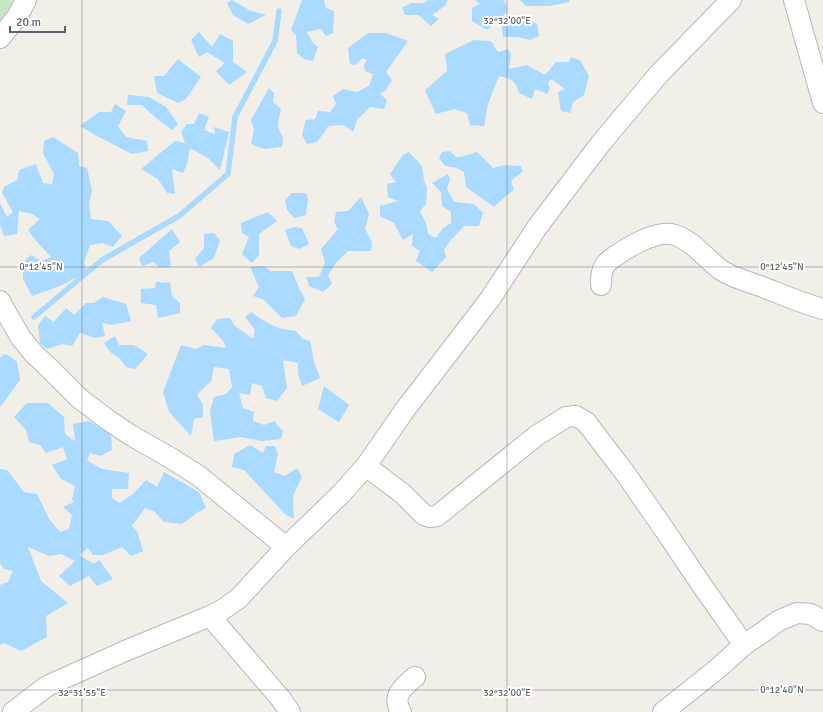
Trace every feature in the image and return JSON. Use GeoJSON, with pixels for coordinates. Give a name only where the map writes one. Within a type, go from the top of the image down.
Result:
{"type":"FeatureCollection","features":[{"type":"Feature","properties":{"kind":"street"},"geometry":{"type":"LineString","coordinates":[[0,38],[17,17],[26,0]]}},
{"type":"Feature","properties":{"kind":"street"},"geometry":{"type":"LineString","coordinates":[[13,712],[47,686],[125,651],[210,616],[222,610],[239,598],[286,547],[341,494],[366,466],[404,411],[490,299],[538,226],[600,143],[659,74],[731,0]]}},
{"type":"Feature","properties":{"kind":"street"},"geometry":{"type":"LineString","coordinates":[[794,0],[823,103]]}},
{"type":"Feature","properties":{"kind":"street"},"geometry":{"type":"LineString","coordinates":[[601,285],[601,273],[605,264],[620,253],[646,239],[660,235],[674,235],[686,240],[722,270],[737,278],[823,309]]}},
{"type":"Feature","properties":{"kind":"street"},"geometry":{"type":"LineString","coordinates":[[0,301],[21,338],[34,354],[79,398],[132,436],[199,476],[286,547]]}},
{"type":"Feature","properties":{"kind":"street"},"geometry":{"type":"LineString","coordinates":[[366,466],[403,494],[424,515],[430,517],[437,516],[536,436],[566,417],[576,416],[586,422],[625,474],[744,645]]}},
{"type":"Feature","properties":{"kind":"street"},"geometry":{"type":"LineString","coordinates":[[663,712],[716,670],[744,645],[778,621],[797,613],[812,614],[823,621]]}},
{"type":"Feature","properties":{"kind":"street"},"geometry":{"type":"LineString","coordinates":[[210,616],[272,688],[290,712]]}},
{"type":"Feature","properties":{"kind":"street"},"geometry":{"type":"LineString","coordinates":[[401,712],[398,707],[397,698],[401,689],[415,677]]}},
{"type":"Feature","properties":{"kind":"green space"},"geometry":{"type":"Polygon","coordinates":[[[0,0],[17,0],[0,26],[0,0]]]}},
{"type":"Feature","properties":{"kind":"water"},"geometry":{"type":"Polygon","coordinates":[[[232,0],[251,11],[266,15],[248,24],[233,15],[227,3],[232,0]]]}},
{"type":"Feature","properties":{"kind":"water"},"geometry":{"type":"Polygon","coordinates":[[[302,0],[324,0],[326,8],[334,11],[333,33],[326,36],[321,29],[307,32],[313,43],[318,47],[313,61],[304,59],[297,53],[296,35],[291,30],[302,0]]]}},
{"type":"Feature","properties":{"kind":"water"},"geometry":{"type":"Polygon","coordinates":[[[428,0],[448,0],[445,6],[432,15],[439,19],[431,26],[418,15],[405,15],[402,8],[411,3],[424,3],[428,0]]]}},
{"type":"Feature","properties":{"kind":"water"},"geometry":{"type":"Polygon","coordinates":[[[475,0],[504,0],[508,11],[487,30],[472,21],[472,8],[480,4],[475,0]]]}},
{"type":"Feature","properties":{"kind":"water"},"geometry":{"type":"Polygon","coordinates":[[[520,0],[570,0],[569,2],[549,6],[526,6],[520,0]]]}},
{"type":"Feature","properties":{"kind":"water"},"geometry":{"type":"Polygon","coordinates":[[[525,17],[537,24],[539,36],[530,40],[518,37],[503,37],[502,26],[517,22],[525,17]]]}},
{"type":"Feature","properties":{"kind":"water"},"geometry":{"type":"Polygon","coordinates":[[[199,32],[212,47],[220,34],[233,41],[233,62],[247,72],[229,85],[216,71],[225,63],[207,52],[199,57],[191,40],[199,32]]]}},
{"type":"Feature","properties":{"kind":"water"},"geometry":{"type":"Polygon","coordinates":[[[368,33],[386,33],[408,41],[386,72],[392,80],[386,90],[380,94],[387,100],[384,109],[370,107],[357,120],[353,132],[344,125],[329,126],[317,142],[307,144],[302,135],[306,120],[315,119],[318,111],[330,112],[336,104],[333,96],[343,89],[357,92],[369,86],[373,74],[365,71],[364,65],[367,60],[363,58],[355,65],[350,64],[348,48],[368,33]]]}},
{"type":"Feature","properties":{"kind":"water"},"geometry":{"type":"Polygon","coordinates":[[[474,40],[491,41],[498,52],[508,49],[511,55],[509,69],[527,65],[545,75],[556,62],[569,62],[571,57],[580,60],[589,76],[584,95],[573,102],[570,113],[561,111],[558,92],[565,89],[551,79],[548,82],[550,89],[547,94],[535,89],[532,99],[519,93],[515,83],[507,78],[499,76],[488,104],[484,126],[470,125],[467,113],[454,109],[436,114],[425,90],[447,71],[445,54],[474,40]]]}},
{"type":"Feature","properties":{"kind":"water"},"geometry":{"type":"Polygon","coordinates":[[[178,59],[201,77],[186,99],[178,103],[157,93],[154,76],[164,76],[178,59]]]}},
{"type":"Feature","properties":{"kind":"water"},"geometry":{"type":"Polygon","coordinates":[[[269,88],[274,93],[273,102],[281,109],[278,122],[279,130],[283,137],[282,147],[264,149],[251,144],[254,130],[251,120],[269,88]]]}},
{"type":"Feature","properties":{"kind":"water"},"geometry":{"type":"Polygon","coordinates":[[[128,95],[149,97],[166,107],[178,124],[172,130],[142,105],[127,105],[128,95]]]}},
{"type":"Feature","properties":{"kind":"water"},"geometry":{"type":"Polygon","coordinates":[[[115,104],[126,111],[118,126],[126,137],[147,141],[148,151],[132,154],[80,126],[99,112],[111,112],[115,104]]]}},
{"type":"Feature","properties":{"kind":"water"},"geometry":{"type":"Polygon","coordinates":[[[199,113],[209,117],[204,130],[215,134],[214,127],[229,132],[220,170],[208,158],[190,148],[187,164],[183,173],[172,169],[175,194],[167,193],[158,179],[141,169],[175,141],[185,143],[181,132],[187,124],[194,124],[199,113]]]}},
{"type":"Feature","properties":{"kind":"water"},"geometry":{"type":"Polygon","coordinates":[[[53,137],[78,153],[79,166],[87,168],[92,191],[89,203],[91,219],[108,221],[122,236],[113,247],[102,243],[90,245],[84,262],[87,272],[60,286],[32,296],[23,279],[23,263],[31,255],[42,261],[51,257],[28,230],[40,219],[32,214],[19,211],[17,234],[4,236],[0,225],[0,203],[7,217],[13,212],[2,193],[4,187],[17,180],[19,170],[36,164],[43,183],[52,184],[54,174],[43,153],[44,141],[53,137]]]}},
{"type":"Feature","properties":{"kind":"water"},"geometry":{"type":"Polygon","coordinates":[[[450,151],[456,157],[477,152],[493,168],[505,165],[521,166],[523,171],[511,181],[514,189],[494,207],[466,187],[464,172],[457,168],[445,166],[439,158],[442,152],[450,151]]]}},
{"type":"Feature","properties":{"kind":"water"},"geometry":{"type":"Polygon","coordinates":[[[409,152],[422,166],[427,188],[426,204],[420,211],[426,223],[428,234],[436,238],[442,229],[451,223],[451,212],[442,206],[441,192],[432,183],[448,174],[450,179],[447,189],[454,202],[474,204],[483,213],[479,226],[464,226],[450,241],[444,250],[446,257],[432,272],[416,261],[420,251],[412,246],[413,234],[403,240],[394,223],[380,216],[380,206],[398,201],[388,197],[387,184],[396,182],[390,174],[403,155],[409,152]]]}},
{"type":"Feature","properties":{"kind":"water"},"geometry":{"type":"Polygon","coordinates":[[[292,193],[306,193],[308,199],[306,215],[294,218],[287,210],[285,200],[292,193]]]}},
{"type":"Feature","properties":{"kind":"water"},"geometry":{"type":"Polygon","coordinates":[[[361,197],[369,214],[365,229],[372,242],[371,251],[348,251],[336,263],[328,275],[332,284],[323,292],[309,286],[306,277],[319,277],[325,262],[321,249],[338,229],[334,222],[336,212],[348,211],[361,197]]]}},
{"type":"Feature","properties":{"kind":"water"},"geometry":{"type":"Polygon","coordinates":[[[268,212],[277,221],[259,234],[259,255],[252,263],[242,254],[249,237],[242,233],[241,223],[268,212]]]}},
{"type":"Feature","properties":{"kind":"water"},"geometry":{"type":"Polygon","coordinates":[[[294,227],[302,228],[309,244],[299,249],[291,246],[285,230],[294,227]]]}},
{"type":"Feature","properties":{"kind":"water"},"geometry":{"type":"Polygon","coordinates":[[[172,229],[180,242],[169,251],[171,267],[159,268],[154,262],[142,266],[139,258],[172,229]]]}},
{"type":"Feature","properties":{"kind":"water"},"geometry":{"type":"Polygon","coordinates":[[[214,233],[220,240],[214,258],[199,267],[195,259],[204,248],[204,234],[214,233]]]}},
{"type":"Feature","properties":{"kind":"water"},"geometry":{"type":"Polygon","coordinates":[[[264,266],[270,271],[292,271],[305,299],[296,316],[282,318],[264,300],[253,296],[259,287],[250,267],[264,266]]]}},
{"type":"Feature","properties":{"kind":"water"},"geometry":{"type":"Polygon","coordinates":[[[156,282],[170,283],[172,296],[180,303],[180,313],[158,318],[156,305],[141,303],[141,289],[155,288],[156,282]]]}},
{"type":"Feature","properties":{"kind":"water"},"geometry":{"type":"Polygon","coordinates":[[[103,297],[126,304],[131,321],[112,325],[102,323],[105,336],[95,338],[80,333],[72,346],[62,344],[47,349],[40,343],[38,325],[45,316],[54,322],[66,308],[74,315],[86,303],[94,303],[103,297]]]}},
{"type":"Feature","properties":{"kind":"water"},"geometry":{"type":"Polygon","coordinates":[[[251,312],[272,325],[282,329],[296,331],[303,339],[310,341],[314,362],[320,378],[302,386],[298,373],[298,363],[283,360],[287,388],[277,401],[266,398],[262,386],[252,383],[250,395],[239,393],[243,408],[254,412],[253,421],[264,425],[274,421],[283,431],[281,439],[262,441],[241,437],[214,441],[210,411],[214,397],[226,394],[232,387],[229,369],[214,367],[211,381],[197,395],[203,405],[203,417],[194,419],[191,436],[169,412],[163,392],[181,345],[196,349],[204,345],[226,348],[224,342],[211,328],[217,319],[230,318],[234,325],[253,339],[255,330],[245,317],[251,312]]]}},
{"type":"Feature","properties":{"kind":"water"},"geometry":{"type":"Polygon","coordinates":[[[115,336],[119,345],[134,345],[148,354],[135,369],[126,367],[120,359],[110,352],[104,343],[115,336]]]}},
{"type":"Feature","properties":{"kind":"water"},"geometry":{"type":"Polygon","coordinates":[[[4,354],[8,355],[17,362],[20,380],[0,406],[0,358],[4,354]]]}},
{"type":"Feature","properties":{"kind":"water"},"geometry":{"type":"Polygon","coordinates":[[[324,386],[349,405],[339,422],[318,409],[324,386]]]}},
{"type":"Feature","properties":{"kind":"water"},"geometry":{"type":"Polygon","coordinates":[[[27,403],[48,403],[64,417],[65,434],[75,441],[73,424],[89,421],[111,434],[112,450],[101,456],[90,453],[87,460],[102,469],[129,473],[128,489],[112,489],[112,498],[119,503],[133,494],[146,480],[157,487],[164,472],[199,492],[206,508],[182,524],[164,522],[155,512],[145,508],[132,526],[137,531],[143,551],[131,556],[122,547],[103,555],[93,555],[88,548],[79,555],[94,564],[99,560],[113,579],[97,586],[89,576],[70,586],[59,576],[75,561],[61,554],[49,556],[28,547],[41,581],[68,603],[46,616],[47,637],[21,651],[4,643],[0,645],[0,585],[8,582],[13,571],[4,569],[0,563],[0,469],[7,470],[24,492],[37,494],[49,519],[60,532],[69,529],[72,515],[63,507],[74,502],[72,499],[75,486],[61,479],[52,465],[67,459],[63,447],[46,453],[40,445],[29,442],[26,430],[14,417],[27,403]]]}},
{"type":"Feature","properties":{"kind":"water"},"geometry":{"type":"Polygon","coordinates":[[[250,445],[263,453],[266,446],[275,446],[278,454],[274,472],[285,476],[297,468],[302,477],[293,496],[294,519],[286,515],[244,470],[232,467],[234,454],[250,445]]]}},
{"type":"Feature","properties":{"kind":"waterway"},"geometry":{"type":"LineString","coordinates":[[34,317],[102,260],[179,216],[228,174],[235,117],[275,41],[279,11]]}}]}
